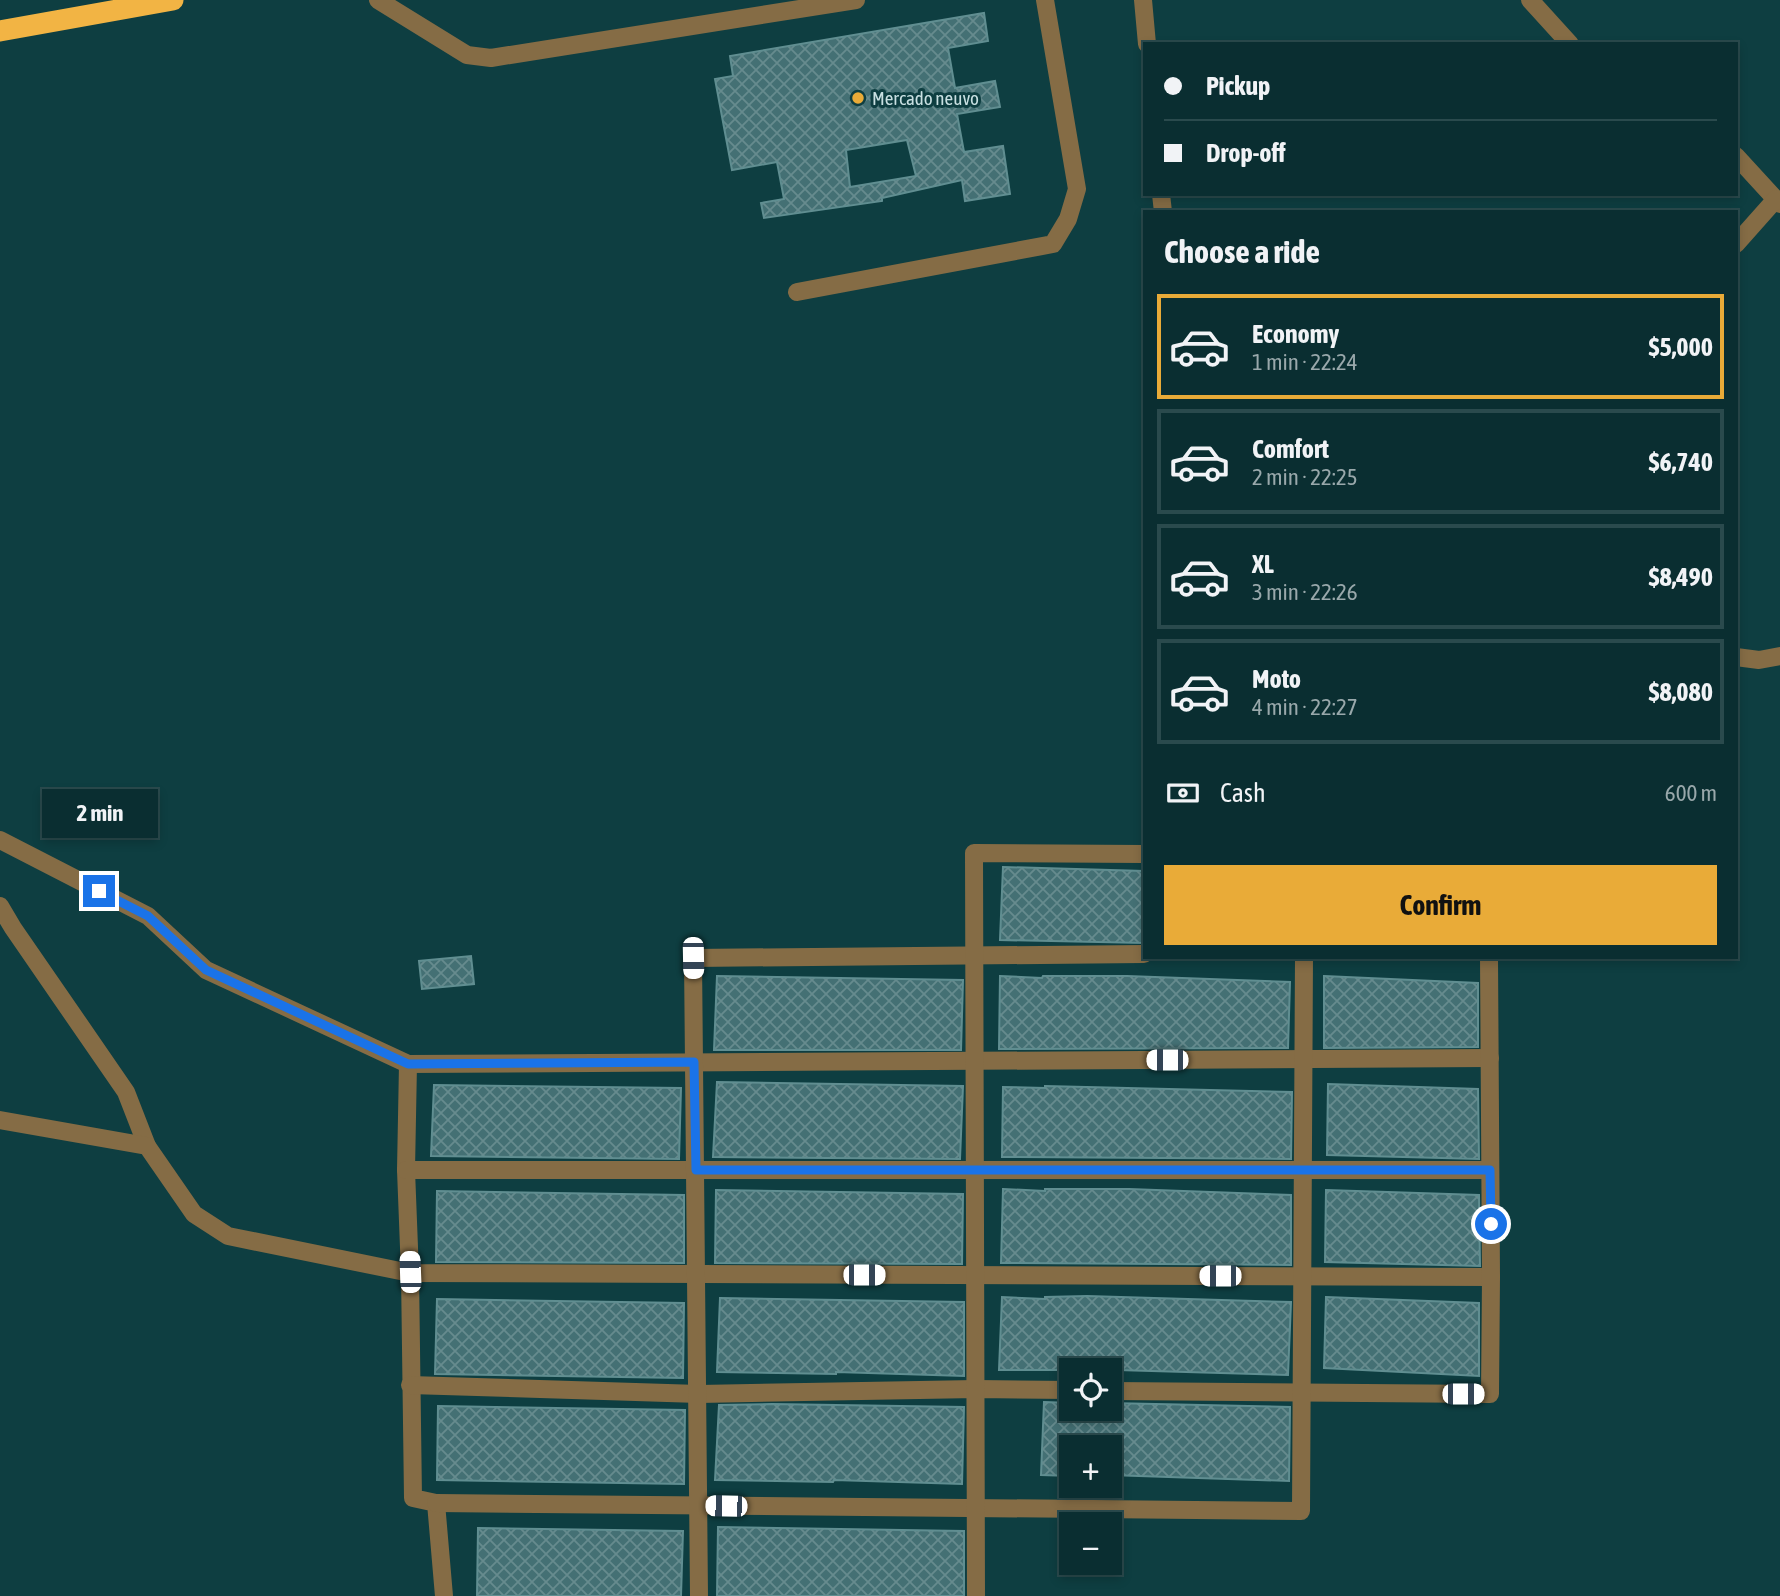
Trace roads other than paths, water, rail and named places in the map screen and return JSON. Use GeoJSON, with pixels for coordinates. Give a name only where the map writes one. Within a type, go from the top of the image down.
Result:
{"type":"FeatureCollection","features":[{"type":"Feature","properties":{"kind":"highway"},"geometry":{"type":"LineString","coordinates":[[0,31],[173,0]]}},
{"type":"Feature","properties":{"kind":"street"},"geometry":{"type":"LineString","coordinates":[[378,0],[467,55],[491,58],[856,0]]}},
{"type":"Feature","properties":{"kind":"street"},"geometry":{"type":"LineString","coordinates":[[797,292],[1053,243],[1068,219],[1077,190],[1045,0]]}},
{"type":"Feature","properties":{"kind":"street"},"geometry":{"type":"LineString","coordinates":[[1143,0],[1147,42]]}},
{"type":"Feature","properties":{"kind":"street"},"geometry":{"type":"LineString","coordinates":[[1530,0],[1568,42]]}},
{"type":"Feature","properties":{"kind":"street"},"geometry":{"type":"LineString","coordinates":[[1738,158],[1778,201],[1738,242]]}},
{"type":"Feature","properties":{"kind":"street"},"geometry":{"type":"LineString","coordinates":[[1738,657],[1759,660],[1780,656]]}},
{"type":"Feature","properties":{"kind":"street"},"geometry":{"type":"LineString","coordinates":[[0,840],[148,916],[206,970],[408,1064],[1490,1058]]}},
{"type":"Feature","properties":{"kind":"street"},"geometry":{"type":"LineString","coordinates":[[976,1596],[974,853],[1143,854]]}},
{"type":"Feature","properties":{"kind":"street"},"geometry":{"type":"LineString","coordinates":[[0,906],[12,928],[126,1092],[147,1146],[194,1214],[228,1236],[410,1272],[1491,1278]]}},
{"type":"Feature","properties":{"kind":"street"},"geometry":{"type":"LineString","coordinates":[[699,1596],[693,958],[1143,954]]}},
{"type":"Feature","properties":{"kind":"street"},"geometry":{"type":"LineString","coordinates":[[408,1064],[406,1170],[410,1272],[412,1498],[436,1503],[1301,1511],[1304,959]]}},
{"type":"Feature","properties":{"kind":"street"},"geometry":{"type":"LineString","coordinates":[[1122,1391],[1490,1394],[1489,959]]}},
{"type":"Feature","properties":{"kind":"street"},"geometry":{"type":"LineString","coordinates":[[0,1120],[147,1146]]}},
{"type":"Feature","properties":{"kind":"street"},"geometry":{"type":"LineString","coordinates":[[406,1170],[1490,1170]]}},
{"type":"Feature","properties":{"kind":"street"},"geometry":{"type":"LineString","coordinates":[[410,1385],[699,1394],[1059,1390]]}},
{"type":"Feature","properties":{"kind":"street"},"geometry":{"type":"LineString","coordinates":[[436,1503],[444,1596]]}},
{"type":"Feature","properties":{"kind":"place","name":"Mercado neuvo"},"geometry":{"type":"Point","coordinates":[858,98]}}]}
